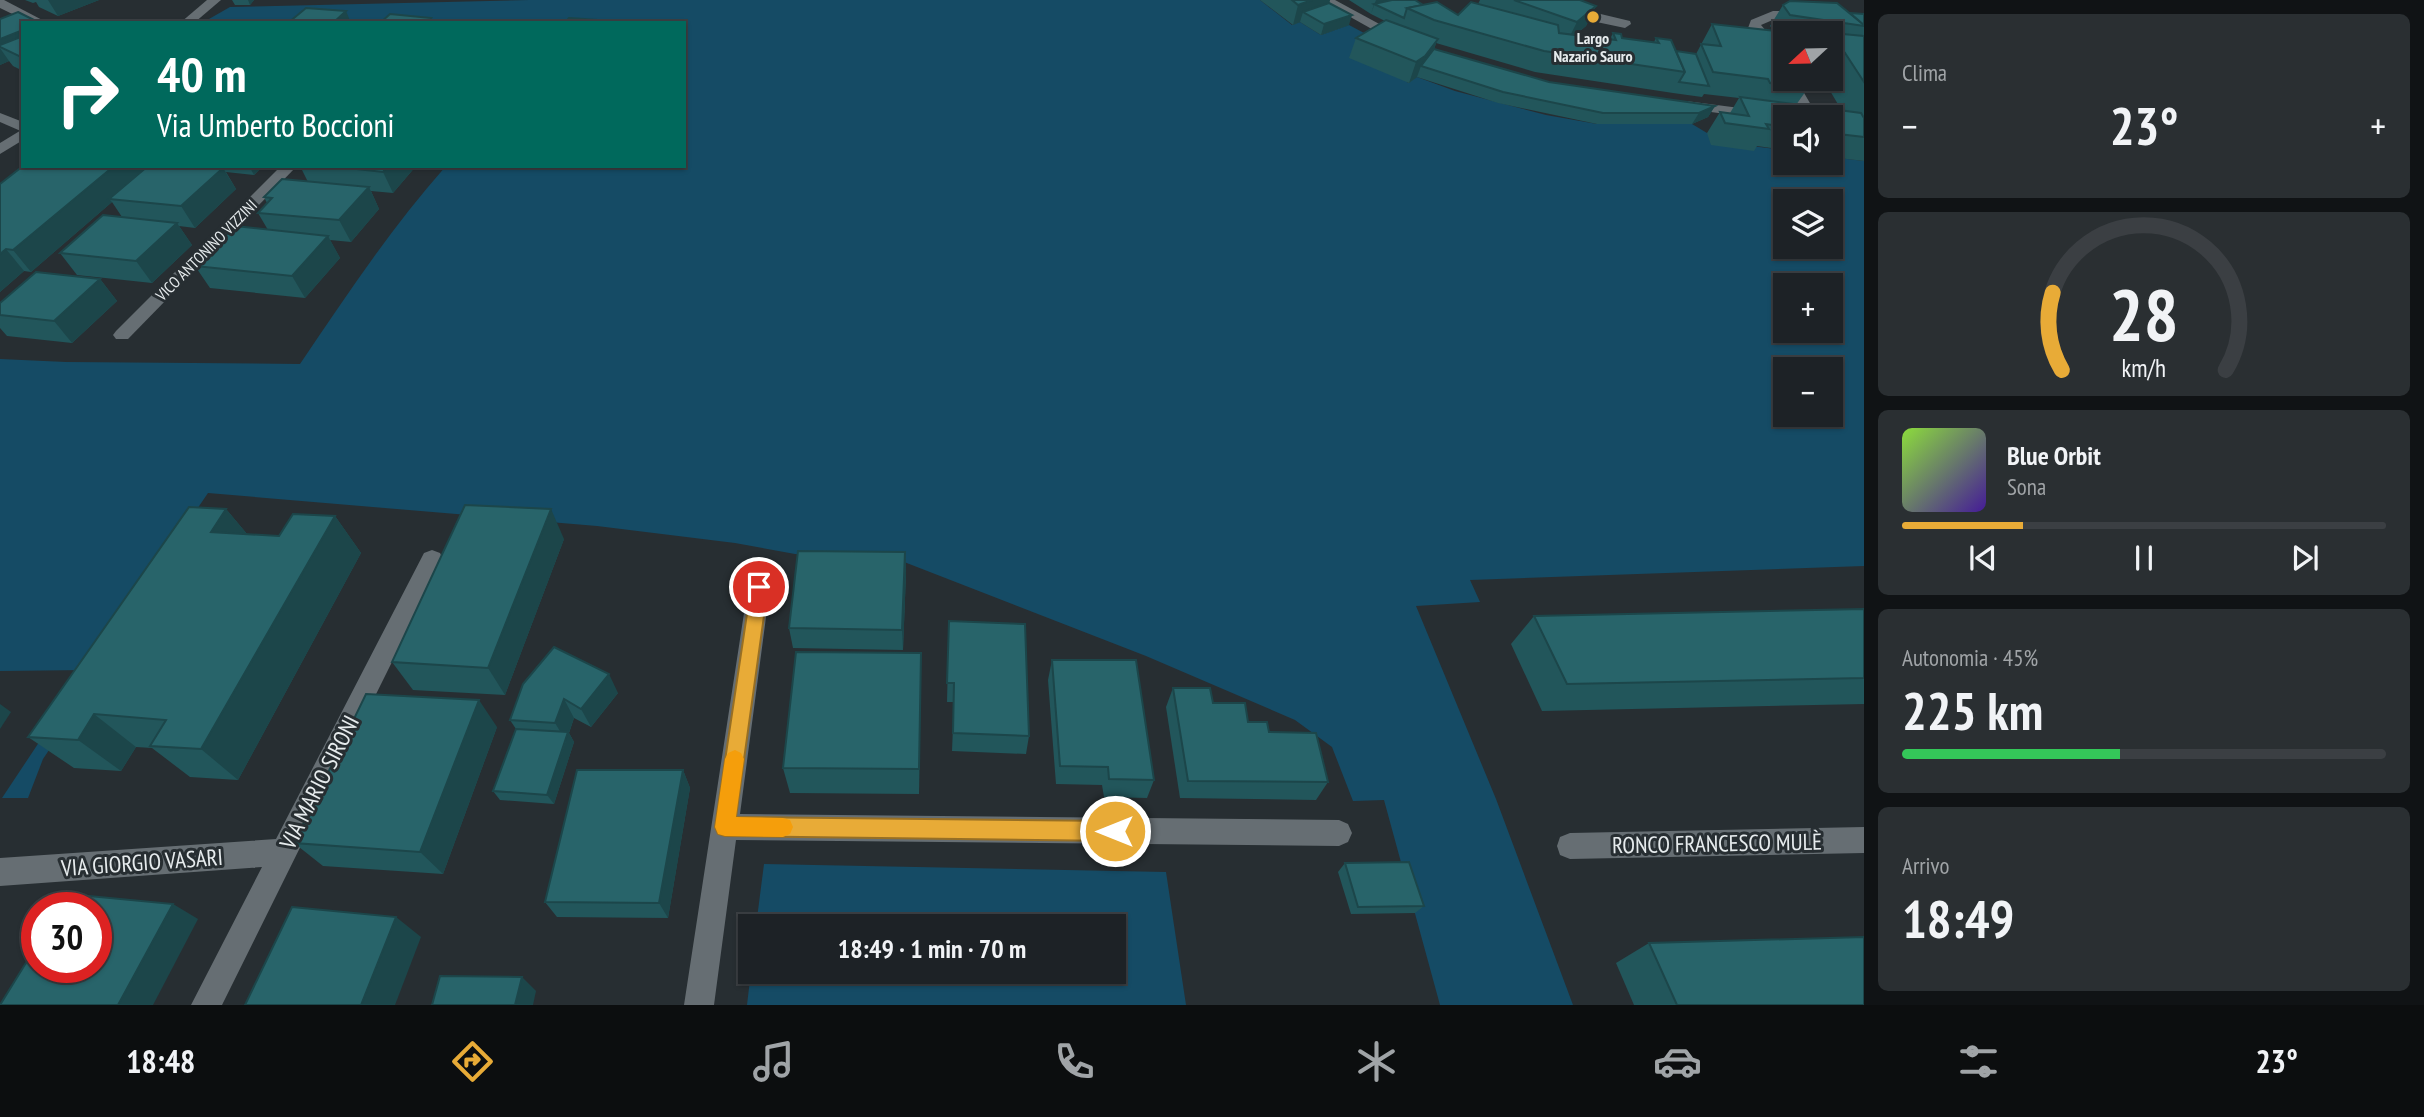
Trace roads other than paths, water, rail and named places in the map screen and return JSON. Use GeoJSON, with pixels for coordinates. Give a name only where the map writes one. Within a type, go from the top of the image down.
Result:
{"type":"FeatureCollection","features":[{"type":"Feature","properties":{"kind":"street"},"geometry":{"type":"LineString","coordinates":[[189,21],[215,0]]}},
{"type":"Feature","properties":{"kind":"street"},"geometry":{"type":"LineString","coordinates":[[1326,0],[1373,27],[1408,42]]}},
{"type":"Feature","properties":{"kind":"street"},"geometry":{"type":"LineString","coordinates":[[1529,0],[1572,13],[1625,24]]}},
{"type":"Feature","properties":{"kind":"street"},"geometry":{"type":"LineString","coordinates":[[0,3],[38,21]]}},
{"type":"Feature","properties":{"kind":"street"},"geometry":{"type":"LineString","coordinates":[[1773,39],[1754,28],[1755,23],[1773,15],[1823,15]]}},
{"type":"Feature","properties":{"kind":"street"},"geometry":{"type":"LineString","coordinates":[[1677,104],[1773,116]]}},
{"type":"Feature","properties":{"kind":"street"},"geometry":{"type":"LineString","coordinates":[[0,117],[21,129]]}},
{"type":"Feature","properties":{"kind":"street"},"geometry":{"type":"LineString","coordinates":[[0,150],[21,132]]}},
{"type":"Feature","properties":{"kind":"street","name":"VICO ANTONINO VIZZINI"},"geometry":{"type":"LineString","coordinates":[[122,335],[288,168]]}},
{"type":"Feature","properties":{"kind":"street","name":"VIA MARIO SIRONI"},"geometry":{"type":"LineString","coordinates":[[206,1005],[432,559]]}},
{"type":"Feature","properties":{"kind":"street"},"geometry":{"type":"LineString","coordinates":[[699,1005],[759,587]]}},
{"type":"Feature","properties":{"kind":"street"},"geometry":{"type":"LineString","coordinates":[[725,827],[1339,833]]}},
{"type":"Feature","properties":{"kind":"street","name":"RONCO FRANCESCO MULÈ"},"geometry":{"type":"LineString","coordinates":[[1570,846],[1864,840]]}},
{"type":"Feature","properties":{"kind":"street","name":"VIA GIORGIO VASARI"},"geometry":{"type":"LineString","coordinates":[[0,872],[283,852]]}},
{"type":"Feature","properties":{"kind":"place","name":"Largo Nazario Sauro"},"geometry":{"type":"Point","coordinates":[1593,17]}}]}
